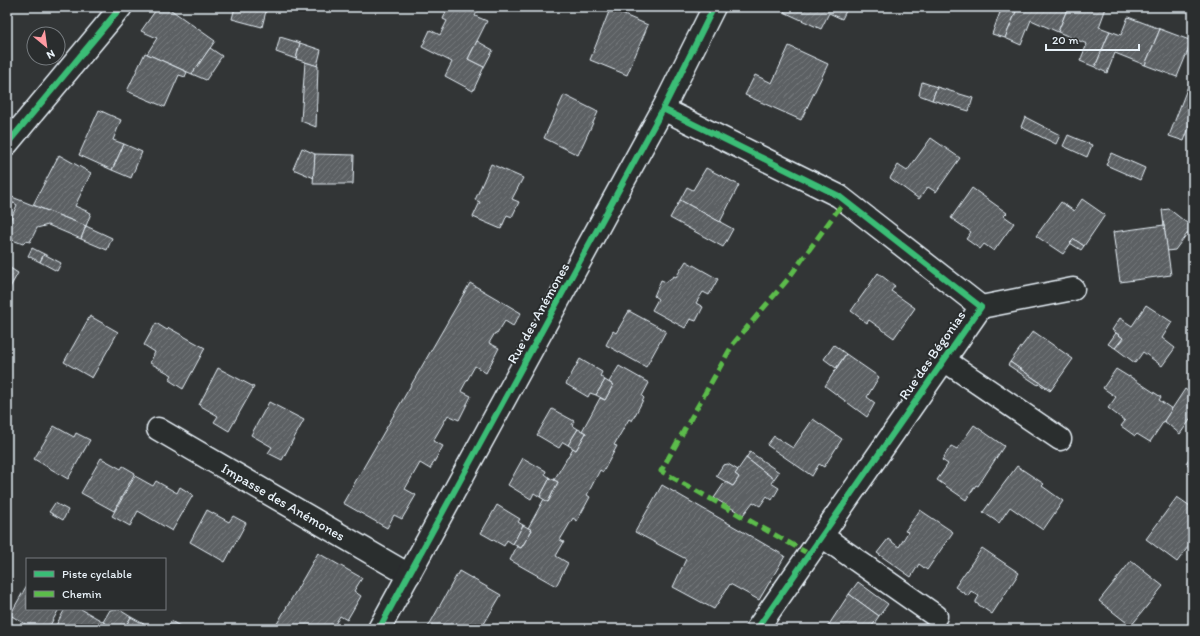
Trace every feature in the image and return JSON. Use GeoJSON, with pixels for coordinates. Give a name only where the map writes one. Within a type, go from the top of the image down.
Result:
{"type":"FeatureCollection","features":[{"type":"Feature","properties":{"kind":"street"},"geometry":{"type":"LineString","coordinates":[[7,144],[121,7]]}},
{"type":"Feature","properties":{"kind":"street","name":"Rue des Anémones"},"geometry":{"type":"LineString","coordinates":[[379,629],[663,109],[714,7]]}},
{"type":"Feature","properties":{"kind":"street","name":"Rue des Bégonias"},"geometry":{"type":"LineString","coordinates":[[663,109],[839,196],[981,306],[757,629]]}},
{"type":"Feature","properties":{"kind":"street"},"geometry":{"type":"LineString","coordinates":[[981,306],[1073,289]]}},
{"type":"Feature","properties":{"kind":"street"},"geometry":{"type":"LineString","coordinates":[[944,360],[1060,439]]}},
{"type":"Feature","properties":{"kind":"street","name":"Impasse des Anémones"},"geometry":{"type":"LineString","coordinates":[[158,429],[409,575]]}},
{"type":"Feature","properties":{"kind":"street"},"geometry":{"type":"LineString","coordinates":[[822,536],[936,616]]}},
{"type":"Feature","properties":{"kind":"building"},"geometry":{"type":"Polygon","coordinates":[[[158,7],[167,7],[215,41],[192,74],[147,54],[157,38],[141,31],[158,7]]]}},
{"type":"Feature","properties":{"kind":"building"},"geometry":{"type":"Polygon","coordinates":[[[235,7],[267,7],[262,27],[232,19],[235,7]]]}},
{"type":"Feature","properties":{"kind":"building"},"geometry":{"type":"Polygon","coordinates":[[[448,7],[465,7],[477,12],[475,16],[487,21],[468,59],[484,67],[473,91],[445,76],[452,62],[422,47],[430,30],[440,35],[447,21],[443,19],[448,7]]]}},
{"type":"Feature","properties":{"kind":"building"},"geometry":{"type":"Polygon","coordinates":[[[787,7],[848,7],[842,19],[829,13],[821,29],[784,12],[787,7]]]}},
{"type":"Feature","properties":{"kind":"building"},"geometry":{"type":"Polygon","coordinates":[[[1002,7],[1018,7],[1005,38],[992,34],[1002,7]]]}},
{"type":"Feature","properties":{"kind":"building"},"geometry":{"type":"Polygon","coordinates":[[[1018,7],[1068,7],[1058,32],[1031,20],[1021,45],[1005,38],[1018,7]]]}},
{"type":"Feature","properties":{"kind":"building"},"geometry":{"type":"Polygon","coordinates":[[[1068,7],[1106,8],[1099,27],[1110,31],[1095,67],[1080,61],[1087,44],[1058,32],[1068,7]]]}},
{"type":"Feature","properties":{"kind":"building"},"geometry":{"type":"Polygon","coordinates":[[[610,9],[648,25],[627,75],[590,60],[610,9]]]}},
{"type":"Feature","properties":{"kind":"building"},"geometry":{"type":"Polygon","coordinates":[[[1128,17],[1160,29],[1145,65],[1115,53],[1107,73],[1095,67],[1110,31],[1121,35],[1128,17]]]}},
{"type":"Feature","properties":{"kind":"building"},"geometry":{"type":"Polygon","coordinates":[[[1160,29],[1192,41],[1177,77],[1145,65],[1160,29]]]}},
{"type":"Feature","properties":{"kind":"building"},"geometry":{"type":"Polygon","coordinates":[[[280,37],[300,43],[296,59],[276,52],[280,37]]]}},
{"type":"Feature","properties":{"kind":"building"},"geometry":{"type":"Polygon","coordinates":[[[477,41],[493,50],[484,67],[468,59],[477,41]]]}},
{"type":"Feature","properties":{"kind":"building"},"geometry":{"type":"Polygon","coordinates":[[[300,43],[321,50],[317,66],[296,59],[300,43]]]}},
{"type":"Feature","properties":{"kind":"building"},"geometry":{"type":"Polygon","coordinates":[[[789,46],[828,64],[801,120],[745,95],[755,75],[772,83],[789,46]]]}},
{"type":"Feature","properties":{"kind":"building"},"geometry":{"type":"Polygon","coordinates":[[[210,48],[222,56],[206,80],[192,74],[210,48]]]}},
{"type":"Feature","properties":{"kind":"building"},"geometry":{"type":"Polygon","coordinates":[[[145,53],[187,72],[185,77],[179,75],[165,107],[127,91],[145,53]]]}},
{"type":"Feature","properties":{"kind":"building"},"geometry":{"type":"Polygon","coordinates":[[[305,62],[318,66],[316,127],[301,121],[305,62]]]}},
{"type":"Feature","properties":{"kind":"building"},"geometry":{"type":"Polygon","coordinates":[[[1193,73],[1193,117],[1184,141],[1169,136],[1193,73]]]}},
{"type":"Feature","properties":{"kind":"building"},"geometry":{"type":"Polygon","coordinates":[[[922,82],[937,87],[932,100],[919,95],[922,82]]]}},
{"type":"Feature","properties":{"kind":"building"},"geometry":{"type":"Polygon","coordinates":[[[937,87],[973,98],[969,111],[932,100],[937,87]]]}},
{"type":"Feature","properties":{"kind":"building"},"geometry":{"type":"Polygon","coordinates":[[[564,95],[598,112],[578,155],[544,138],[564,95]]]}},
{"type":"Feature","properties":{"kind":"building"},"geometry":{"type":"Polygon","coordinates":[[[99,110],[121,120],[113,140],[124,144],[112,170],[79,155],[99,110]]]}},
{"type":"Feature","properties":{"kind":"building"},"geometry":{"type":"Polygon","coordinates":[[[1025,117],[1060,135],[1056,144],[1021,127],[1025,117]]]}},
{"type":"Feature","properties":{"kind":"building"},"geometry":{"type":"Polygon","coordinates":[[[1068,135],[1092,145],[1087,157],[1063,146],[1068,135]]]}},
{"type":"Feature","properties":{"kind":"building"},"geometry":{"type":"Polygon","coordinates":[[[931,138],[960,158],[936,192],[928,187],[919,199],[890,178],[898,165],[907,171],[931,138]]]}},
{"type":"Feature","properties":{"kind":"building"},"geometry":{"type":"Polygon","coordinates":[[[124,144],[142,152],[131,178],[112,170],[124,144]]]}},
{"type":"Feature","properties":{"kind":"building"},"geometry":{"type":"Polygon","coordinates":[[[302,148],[315,154],[314,178],[293,169],[302,148]]]}},
{"type":"Feature","properties":{"kind":"building"},"geometry":{"type":"Polygon","coordinates":[[[1111,153],[1145,168],[1140,180],[1106,165],[1111,153]]]}},
{"type":"Feature","properties":{"kind":"building"},"geometry":{"type":"Polygon","coordinates":[[[315,154],[354,155],[353,184],[313,184],[315,154]]]}},
{"type":"Feature","properties":{"kind":"building"},"geometry":{"type":"Polygon","coordinates":[[[59,155],[91,173],[75,206],[91,213],[86,226],[33,205],[59,155]]]}},
{"type":"Feature","properties":{"kind":"building"},"geometry":{"type":"Polygon","coordinates":[[[491,164],[523,178],[512,199],[519,202],[512,217],[507,215],[501,229],[473,217],[480,202],[475,200],[491,164]]]}},
{"type":"Feature","properties":{"kind":"building"},"geometry":{"type":"Polygon","coordinates":[[[706,168],[739,185],[720,222],[680,200],[687,187],[693,190],[706,168]]]}},
{"type":"Feature","properties":{"kind":"building"},"geometry":{"type":"Polygon","coordinates":[[[972,188],[1007,213],[1004,216],[1014,223],[994,251],[984,244],[980,249],[966,239],[971,232],[951,218],[972,188]]]}},
{"type":"Feature","properties":{"kind":"building"},"geometry":{"type":"Polygon","coordinates":[[[7,195],[86,226],[81,239],[48,225],[37,228],[30,242],[26,241],[23,244],[7,238],[7,227],[17,205],[14,203],[7,206],[7,195]]]}},
{"type":"Feature","properties":{"kind":"building"},"geometry":{"type":"Polygon","coordinates":[[[1082,199],[1105,215],[1084,246],[1074,239],[1063,254],[1036,236],[1061,202],[1074,211],[1082,199]]]}},
{"type":"Feature","properties":{"kind":"building"},"geometry":{"type":"Polygon","coordinates":[[[680,200],[733,229],[723,247],[670,218],[680,200]]]}},
{"type":"Feature","properties":{"kind":"building"},"geometry":{"type":"Polygon","coordinates":[[[1169,209],[1192,227],[1175,250],[1167,251],[1162,210],[1169,209]]]}},
{"type":"Feature","properties":{"kind":"building"},"geometry":{"type":"Polygon","coordinates":[[[1164,225],[1171,275],[1120,282],[1113,232],[1164,225]]]}},
{"type":"Feature","properties":{"kind":"building"},"geometry":{"type":"Polygon","coordinates":[[[86,226],[112,238],[107,250],[81,239],[86,226]]]}},
{"type":"Feature","properties":{"kind":"building"},"geometry":{"type":"Polygon","coordinates":[[[1074,239],[1084,246],[1081,250],[1070,243],[1074,239]]]}},
{"type":"Feature","properties":{"kind":"building"},"geometry":{"type":"Polygon","coordinates":[[[32,248],[44,254],[40,262],[28,256],[32,248]]]}},
{"type":"Feature","properties":{"kind":"building"},"geometry":{"type":"Polygon","coordinates":[[[44,254],[61,263],[57,271],[40,262],[44,254]]]}},
{"type":"Feature","properties":{"kind":"building"},"geometry":{"type":"Polygon","coordinates":[[[686,261],[718,279],[709,295],[703,292],[696,303],[703,307],[696,321],[690,319],[685,328],[652,310],[658,299],[654,296],[661,280],[666,282],[674,276],[676,277],[686,261]]]}},
{"type":"Feature","properties":{"kind":"building"},"geometry":{"type":"Polygon","coordinates":[[[7,266],[18,273],[7,293],[7,266]]]}},
{"type":"Feature","properties":{"kind":"building"},"geometry":{"type":"Polygon","coordinates":[[[878,273],[895,286],[891,291],[915,308],[894,338],[869,320],[867,323],[851,311],[878,273]]]}},
{"type":"Feature","properties":{"kind":"building"},"geometry":{"type":"Polygon","coordinates":[[[470,283],[521,313],[513,326],[505,321],[497,334],[495,333],[489,343],[499,348],[486,373],[475,366],[461,391],[471,396],[459,420],[448,415],[433,441],[443,446],[430,469],[420,463],[405,489],[416,495],[402,519],[394,515],[387,528],[343,503],[470,283]]]}},
{"type":"Feature","properties":{"kind":"building"},"geometry":{"type":"Polygon","coordinates":[[[1146,305],[1172,322],[1162,338],[1175,348],[1162,366],[1143,352],[1135,363],[1115,348],[1123,338],[1112,330],[1120,318],[1132,326],[1146,305]]]}},
{"type":"Feature","properties":{"kind":"building"},"geometry":{"type":"Polygon","coordinates":[[[629,311],[666,331],[646,367],[606,345],[613,331],[616,333],[629,311]]]}},
{"type":"Feature","properties":{"kind":"building"},"geometry":{"type":"Polygon","coordinates":[[[90,316],[118,332],[92,378],[64,362],[90,316]]]}},
{"type":"Feature","properties":{"kind":"building"},"geometry":{"type":"Polygon","coordinates":[[[156,323],[167,330],[169,328],[205,348],[183,389],[169,380],[172,375],[150,363],[155,352],[144,345],[156,323]]]}},
{"type":"Feature","properties":{"kind":"building"},"geometry":{"type":"Polygon","coordinates":[[[1033,331],[1073,359],[1051,390],[1010,362],[1033,331]]]}},
{"type":"Feature","properties":{"kind":"building"},"geometry":{"type":"Polygon","coordinates":[[[1116,333],[1123,338],[1115,348],[1108,344],[1116,333]]]}},
{"type":"Feature","properties":{"kind":"building"},"geometry":{"type":"Polygon","coordinates":[[[834,345],[846,354],[836,368],[824,359],[834,345]]]}},
{"type":"Feature","properties":{"kind":"building"},"geometry":{"type":"Polygon","coordinates":[[[846,354],[879,377],[867,397],[875,403],[867,417],[825,386],[846,354]]]}},
{"type":"Feature","properties":{"kind":"building"},"geometry":{"type":"Polygon","coordinates":[[[580,359],[602,372],[600,376],[605,380],[596,395],[590,393],[588,397],[566,384],[580,359]]]}},
{"type":"Feature","properties":{"kind":"building"},"geometry":{"type":"Polygon","coordinates":[[[1010,362],[1051,390],[1050,391],[1039,384],[1038,385],[1008,365],[1010,362]]]}},
{"type":"Feature","properties":{"kind":"building"},"geometry":{"type":"Polygon","coordinates":[[[619,366],[649,383],[642,396],[644,398],[632,421],[629,419],[614,445],[617,446],[603,472],[600,470],[587,495],[590,497],[577,521],[573,518],[560,540],[564,542],[556,556],[568,563],[556,586],[510,560],[517,546],[521,548],[532,530],[528,528],[544,499],[548,502],[558,482],[554,480],[573,448],[576,450],[586,433],[582,431],[600,398],[605,400],[613,385],[609,382],[619,366]]]}},
{"type":"Feature","properties":{"kind":"building"},"geometry":{"type":"Polygon","coordinates":[[[218,368],[254,387],[229,431],[214,422],[218,416],[199,405],[218,368]]]}},
{"type":"Feature","properties":{"kind":"building"},"geometry":{"type":"Polygon","coordinates":[[[1116,369],[1161,397],[1159,400],[1172,409],[1150,442],[1137,434],[1135,436],[1121,426],[1125,421],[1108,408],[1116,397],[1103,388],[1116,369]]]}},
{"type":"Feature","properties":{"kind":"building"},"geometry":{"type":"Polygon","coordinates":[[[605,380],[613,385],[605,400],[596,395],[605,380]]]}},
{"type":"Feature","properties":{"kind":"building"},"geometry":{"type":"Polygon","coordinates":[[[1185,389],[1193,395],[1193,418],[1192,417],[1180,434],[1164,421],[1185,389]]]}},
{"type":"Feature","properties":{"kind":"building"},"geometry":{"type":"Polygon","coordinates":[[[269,402],[304,420],[282,460],[268,453],[272,447],[251,435],[269,402]]]}},
{"type":"Feature","properties":{"kind":"building"},"geometry":{"type":"Polygon","coordinates":[[[552,409],[574,421],[572,425],[578,429],[568,445],[563,442],[559,448],[537,435],[552,409]]]}},
{"type":"Feature","properties":{"kind":"building"},"geometry":{"type":"Polygon","coordinates":[[[813,419],[842,439],[824,467],[819,464],[812,476],[767,445],[774,436],[793,448],[813,419]]]}},
{"type":"Feature","properties":{"kind":"building"},"geometry":{"type":"Polygon","coordinates":[[[974,425],[1004,446],[978,486],[976,485],[966,500],[937,480],[948,464],[942,460],[951,446],[957,449],[974,425]]]}},
{"type":"Feature","properties":{"kind":"building"},"geometry":{"type":"Polygon","coordinates":[[[54,426],[74,437],[76,433],[90,440],[68,479],[34,459],[54,426]]]}},
{"type":"Feature","properties":{"kind":"building"},"geometry":{"type":"Polygon","coordinates":[[[578,429],[586,433],[576,450],[568,445],[578,429]]]}},
{"type":"Feature","properties":{"kind":"building"},"geometry":{"type":"Polygon","coordinates":[[[750,452],[779,472],[774,479],[746,458],[750,452]]]}},
{"type":"Feature","properties":{"kind":"building"},"geometry":{"type":"Polygon","coordinates":[[[1193,453],[1193,469],[1186,463],[1193,453]]]}},
{"type":"Feature","properties":{"kind":"building"},"geometry":{"type":"Polygon","coordinates":[[[101,458],[121,469],[123,466],[135,473],[114,511],[81,493],[101,458]]]}},
{"type":"Feature","properties":{"kind":"building"},"geometry":{"type":"Polygon","coordinates":[[[523,458],[546,471],[545,474],[550,478],[540,497],[534,493],[531,499],[508,485],[523,458]]]}},
{"type":"Feature","properties":{"kind":"building"},"geometry":{"type":"Polygon","coordinates":[[[746,458],[774,479],[771,483],[779,488],[772,500],[767,496],[760,506],[753,502],[743,515],[714,498],[725,482],[733,486],[739,477],[735,474],[746,458]]]}},
{"type":"Feature","properties":{"kind":"building"},"geometry":{"type":"Polygon","coordinates":[[[728,464],[738,470],[735,474],[739,477],[733,486],[716,476],[723,465],[728,464]]]}},
{"type":"Feature","properties":{"kind":"building"},"geometry":{"type":"Polygon","coordinates":[[[1017,466],[1044,484],[1042,486],[1063,501],[1043,530],[1010,507],[999,523],[983,512],[1017,466]]]}},
{"type":"Feature","properties":{"kind":"building"},"geometry":{"type":"Polygon","coordinates":[[[135,476],[153,486],[156,481],[177,493],[180,487],[193,495],[172,531],[138,511],[130,526],[112,516],[135,476]]]}},
{"type":"Feature","properties":{"kind":"building"},"geometry":{"type":"Polygon","coordinates":[[[550,478],[558,482],[548,502],[540,497],[550,478]]]}},
{"type":"Feature","properties":{"kind":"building"},"geometry":{"type":"Polygon","coordinates":[[[662,485],[785,556],[759,600],[730,584],[714,609],[673,587],[686,559],[635,532],[662,485]]]}},
{"type":"Feature","properties":{"kind":"building"},"geometry":{"type":"Polygon","coordinates":[[[1177,497],[1193,508],[1193,540],[1177,562],[1146,539],[1177,497]]]}},
{"type":"Feature","properties":{"kind":"building"},"geometry":{"type":"Polygon","coordinates":[[[55,503],[68,510],[63,520],[49,512],[55,503]]]}},
{"type":"Feature","properties":{"kind":"building"},"geometry":{"type":"Polygon","coordinates":[[[497,505],[520,519],[518,522],[523,525],[513,544],[507,540],[504,546],[481,533],[497,505]]]}},
{"type":"Feature","properties":{"kind":"building"},"geometry":{"type":"Polygon","coordinates":[[[207,510],[229,522],[233,516],[246,523],[225,562],[190,542],[207,510]]]}},
{"type":"Feature","properties":{"kind":"building"},"geometry":{"type":"Polygon","coordinates":[[[920,510],[953,532],[927,570],[919,564],[911,577],[877,553],[888,539],[899,547],[908,532],[905,531],[920,510]]]}},
{"type":"Feature","properties":{"kind":"building"},"geometry":{"type":"Polygon","coordinates":[[[523,525],[532,530],[521,548],[513,544],[523,525]]]}},
{"type":"Feature","properties":{"kind":"building"},"geometry":{"type":"Polygon","coordinates":[[[982,548],[1019,573],[992,614],[976,603],[979,596],[971,591],[968,596],[955,587],[982,548]]]}},
{"type":"Feature","properties":{"kind":"building"},"geometry":{"type":"Polygon","coordinates":[[[318,553],[362,578],[354,591],[361,596],[347,620],[340,616],[332,629],[274,629],[318,553]]]}},
{"type":"Feature","properties":{"kind":"building"},"geometry":{"type":"Polygon","coordinates":[[[1131,561],[1163,586],[1131,626],[1099,601],[1131,561]]]}},
{"type":"Feature","properties":{"kind":"building"},"geometry":{"type":"Polygon","coordinates":[[[459,571],[501,595],[481,629],[427,629],[459,571]]]}},
{"type":"Feature","properties":{"kind":"building"},"geometry":{"type":"Polygon","coordinates":[[[858,582],[888,604],[879,616],[849,594],[858,582]]]}},
{"type":"Feature","properties":{"kind":"building"},"geometry":{"type":"Polygon","coordinates":[[[26,587],[26,610],[58,610],[48,629],[29,629],[30,627],[10,615],[26,587]]]}},
{"type":"Feature","properties":{"kind":"building"},"geometry":{"type":"Polygon","coordinates":[[[849,594],[879,616],[870,629],[826,629],[849,594]]]}},
{"type":"Feature","properties":{"kind":"building"},"geometry":{"type":"Polygon","coordinates":[[[64,610],[83,610],[116,629],[57,629],[55,627],[64,610]]]}},
{"type":"Feature","properties":{"kind":"building"},"geometry":{"type":"Polygon","coordinates":[[[110,610],[120,610],[131,617],[124,629],[116,629],[103,622],[110,610]]]}},
{"type":"Feature","properties":{"kind":"building"},"geometry":{"type":"Polygon","coordinates":[[[131,617],[149,627],[147,629],[124,629],[131,617]]]}},
{"type":"Feature","properties":{"kind":"building"},"geometry":{"type":"Polygon","coordinates":[[[171,621],[185,629],[167,629],[171,621]]]}},
{"type":"Feature","properties":{"kind":"marked path"},"geometry":{"type":"LineString","coordinates":[[809,554],[661,471],[733,344],[788,279],[845,200]]}},
{"type":"Feature","properties":{"kind":"cycle path"},"geometry":{"type":"LineString","coordinates":[[7,144],[121,7]]}},
{"type":"Feature","properties":{"kind":"cycle path"},"geometry":{"type":"LineString","coordinates":[[379,629],[663,109],[714,7]]}},
{"type":"Feature","properties":{"kind":"cycle path"},"geometry":{"type":"LineString","coordinates":[[663,109],[839,196],[981,307],[757,629]]}}]}
